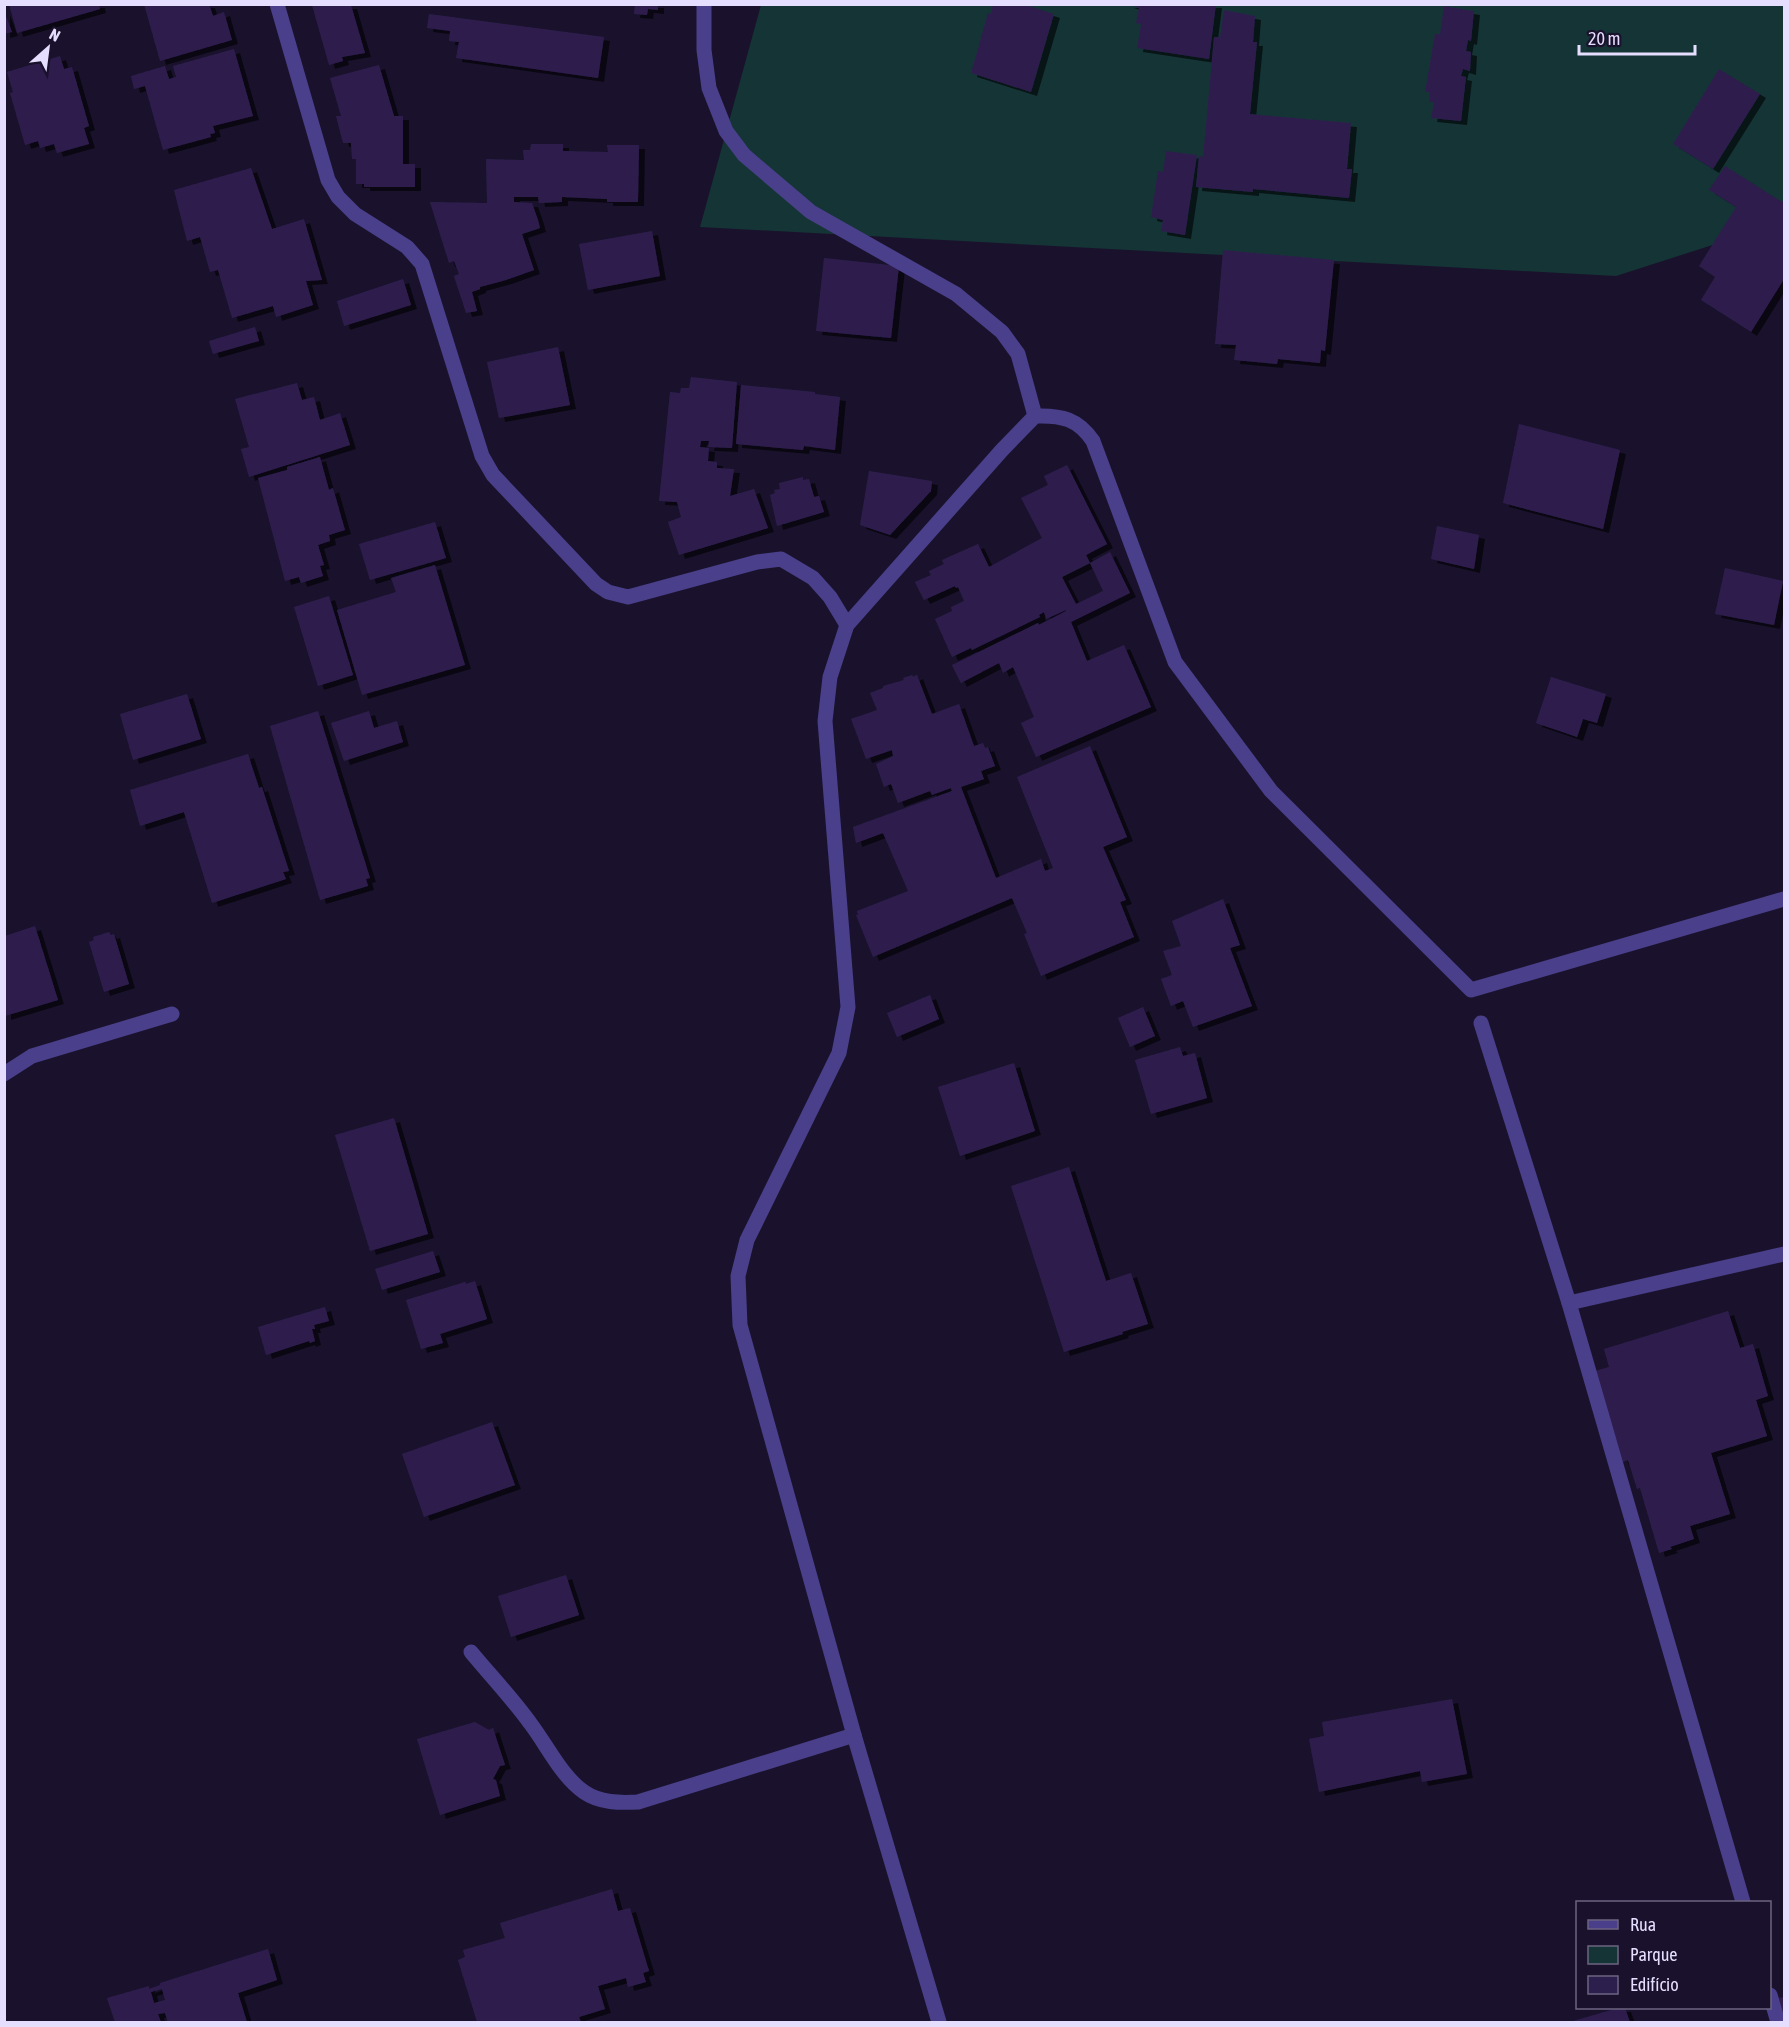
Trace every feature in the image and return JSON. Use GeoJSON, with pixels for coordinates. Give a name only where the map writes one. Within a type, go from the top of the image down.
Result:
{"type":"FeatureCollection","features":[{"type":"Feature","properties":{"kind":"street"},"geometry":{"type":"LineString","coordinates":[[277,4],[328,180],[338,197],[355,214],[406,247],[422,264],[482,456],[493,475],[589,578],[608,592],[628,597],[758,562],[781,559],[813,578],[830,597],[847,625]]}},
{"type":"Feature","properties":{"kind":"street"},"geometry":{"type":"LineString","coordinates":[[705,4],[704,50],[709,88],[726,131],[744,155],[811,212],[957,294],[1002,332],[1018,354],[1035,417]]}},
{"type":"Feature","properties":{"kind":"street"},"geometry":{"type":"LineString","coordinates":[[939,2022],[854,1735],[740,1325],[738,1276],[747,1240],[839,1053],[848,1007],[825,722],[830,677],[847,625],[1002,450],[1035,417],[1052,416],[1083,427],[1093,441],[1175,662],[1271,790],[1471,990],[1785,899]]}},
{"type":"Feature","properties":{"kind":"street"},"geometry":{"type":"LineString","coordinates":[[4,1074],[33,1056],[172,1014]]}},
{"type":"Feature","properties":{"kind":"street"},"geometry":{"type":"LineString","coordinates":[[1481,1023],[1569,1303],[1743,1901]]}},
{"type":"Feature","properties":{"kind":"street"},"geometry":{"type":"LineString","coordinates":[[1569,1303],[1785,1254]]}},
{"type":"Feature","properties":{"kind":"street"},"geometry":{"type":"LineString","coordinates":[[471,1652],[529,1721],[573,1782],[585,1792],[608,1801],[638,1802],[854,1735]]}},
{"type":"Feature","properties":{"kind":"street"},"geometry":{"type":"LineString","coordinates":[[1771,1998],[1778,2022]]}},
{"type":"Feature","properties":{"kind":"green space"},"geometry":{"type":"Polygon","coordinates":[[[761,5],[1784,5],[1784,222],[1616,276],[700,227],[761,5]]]}},
{"type":"Feature","properties":{"kind":"building"},"geometry":{"type":"Polygon","coordinates":[[[9,4],[99,4],[100,9],[17,33],[9,4]]]}},
{"type":"Feature","properties":{"kind":"building"},"geometry":{"type":"Polygon","coordinates":[[[144,4],[209,4],[213,16],[224,12],[232,40],[160,61],[144,4]]]}},
{"type":"Feature","properties":{"kind":"building"},"geometry":{"type":"Polygon","coordinates":[[[635,4],[658,4],[658,10],[648,9],[647,15],[634,14],[635,4]]]}},
{"type":"Feature","properties":{"kind":"building"},"geometry":{"type":"Polygon","coordinates":[[[993,4],[1023,4],[1054,14],[1031,92],[971,73],[988,13],[991,14],[993,4]]]}},
{"type":"Feature","properties":{"kind":"building"},"geometry":{"type":"Polygon","coordinates":[[[1128,4],[1216,4],[1209,59],[1137,48],[1141,24],[1136,23],[1139,8],[1128,4]]]}},
{"type":"Feature","properties":{"kind":"building"},"geometry":{"type":"Polygon","coordinates":[[[312,5],[351,5],[365,53],[342,57],[343,61],[329,65],[312,5]]]}},
{"type":"Feature","properties":{"kind":"building"},"geometry":{"type":"Polygon","coordinates":[[[1444,6],[1474,11],[1471,41],[1468,40],[1466,51],[1471,52],[1470,71],[1463,69],[1461,76],[1466,77],[1461,121],[1431,118],[1434,102],[1429,102],[1430,92],[1425,92],[1435,34],[1440,34],[1444,6]]]}},
{"type":"Feature","properties":{"kind":"building"},"geometry":{"type":"Polygon","coordinates":[[[1224,10],[1255,16],[1253,42],[1257,42],[1250,114],[1351,123],[1347,169],[1352,169],[1349,198],[1253,189],[1253,192],[1196,187],[1199,156],[1203,157],[1214,37],[1220,37],[1224,10]]]}},
{"type":"Feature","properties":{"kind":"building"},"geometry":{"type":"Polygon","coordinates":[[[4,11],[12,32],[4,34],[4,11]]]}},
{"type":"Feature","properties":{"kind":"building"},"geometry":{"type":"Polygon","coordinates":[[[429,14],[604,37],[598,78],[456,58],[459,42],[449,41],[450,31],[427,28],[429,14]]]}},
{"type":"Feature","properties":{"kind":"building"},"geometry":{"type":"Polygon","coordinates":[[[234,49],[253,116],[213,126],[215,133],[210,134],[211,137],[163,150],[145,86],[134,89],[131,76],[165,66],[169,79],[176,77],[173,66],[234,49]]]}},
{"type":"Feature","properties":{"kind":"building"},"geometry":{"type":"Polygon","coordinates":[[[60,56],[64,69],[72,67],[89,126],[84,128],[89,144],[57,153],[54,144],[40,148],[38,141],[25,145],[10,93],[13,92],[7,72],[60,56]]]}},
{"type":"Feature","properties":{"kind":"building"},"geometry":{"type":"Polygon","coordinates":[[[379,65],[394,116],[403,116],[403,164],[415,164],[415,187],[364,187],[364,184],[356,184],[356,159],[352,159],[351,143],[343,143],[336,116],[341,116],[330,78],[379,65]]]}},
{"type":"Feature","properties":{"kind":"building"},"geometry":{"type":"Polygon","coordinates":[[[1719,69],[1760,94],[1713,169],[1673,144],[1719,69]]]}},
{"type":"Feature","properties":{"kind":"building"},"geometry":{"type":"Polygon","coordinates":[[[531,144],[563,144],[563,151],[608,152],[607,145],[639,145],[638,202],[607,202],[607,199],[562,197],[562,202],[539,203],[538,197],[514,197],[514,202],[532,203],[538,220],[540,228],[522,234],[534,270],[480,287],[472,292],[477,311],[466,313],[454,276],[459,274],[454,261],[449,263],[430,202],[487,203],[486,159],[524,160],[523,150],[530,150],[531,144]]]}},
{"type":"Feature","properties":{"kind":"building"},"geometry":{"type":"Polygon","coordinates":[[[1166,151],[1197,155],[1185,235],[1161,231],[1163,220],[1151,217],[1158,171],[1163,172],[1166,151]]]}},
{"type":"Feature","properties":{"kind":"building"},"geometry":{"type":"Polygon","coordinates":[[[1725,166],[1782,202],[1784,198],[1784,279],[1751,332],[1701,300],[1715,277],[1699,266],[1736,207],[1709,190],[1725,166]]]}},
{"type":"Feature","properties":{"kind":"building"},"geometry":{"type":"Polygon","coordinates":[[[251,168],[272,229],[304,219],[322,280],[306,281],[313,305],[276,317],[273,306],[232,318],[218,270],[210,272],[200,237],[187,241],[174,190],[251,168]]]}},
{"type":"Feature","properties":{"kind":"building"},"geometry":{"type":"Polygon","coordinates":[[[652,231],[660,276],[588,290],[579,244],[652,231]]]}},
{"type":"Feature","properties":{"kind":"building"},"geometry":{"type":"Polygon","coordinates":[[[1223,250],[1334,260],[1325,351],[1321,350],[1320,363],[1278,359],[1277,364],[1234,360],[1236,345],[1215,344],[1223,250]]]}},
{"type":"Feature","properties":{"kind":"building"},"geometry":{"type":"Polygon","coordinates":[[[824,258],[899,266],[891,338],[816,331],[824,258]]]}},
{"type":"Feature","properties":{"kind":"building"},"geometry":{"type":"Polygon","coordinates":[[[403,279],[411,305],[344,326],[337,301],[403,279]]]}},
{"type":"Feature","properties":{"kind":"building"},"geometry":{"type":"Polygon","coordinates":[[[255,327],[259,341],[213,354],[209,341],[255,327]]]}},
{"type":"Feature","properties":{"kind":"building"},"geometry":{"type":"Polygon","coordinates":[[[558,347],[570,405],[499,418],[487,362],[558,347]]]}},
{"type":"Feature","properties":{"kind":"building"},"geometry":{"type":"Polygon","coordinates":[[[691,377],[737,382],[732,448],[708,447],[709,441],[701,441],[700,447],[709,448],[708,461],[717,462],[717,468],[734,469],[730,496],[754,489],[768,528],[679,555],[668,522],[681,517],[677,502],[659,501],[670,392],[680,393],[681,388],[689,388],[691,377]]]}},
{"type":"Feature","properties":{"kind":"building"},"geometry":{"type":"Polygon","coordinates":[[[297,383],[302,400],[314,397],[320,420],[340,413],[350,445],[249,477],[241,449],[249,447],[235,399],[297,383]]]}},
{"type":"Feature","properties":{"kind":"building"},"geometry":{"type":"Polygon","coordinates":[[[741,385],[815,392],[815,394],[840,397],[835,450],[804,446],[803,450],[736,444],[741,385]]]}},
{"type":"Feature","properties":{"kind":"building"},"geometry":{"type":"Polygon","coordinates":[[[1519,424],[1620,450],[1603,529],[1503,503],[1519,424]]]}},
{"type":"Feature","properties":{"kind":"building"},"geometry":{"type":"Polygon","coordinates":[[[320,457],[329,490],[333,488],[345,530],[329,535],[330,541],[318,545],[324,565],[320,566],[323,576],[301,583],[299,577],[285,581],[258,478],[320,457]]]}},
{"type":"Feature","properties":{"kind":"building"},"geometry":{"type":"Polygon","coordinates":[[[1067,465],[1107,544],[1086,555],[1090,563],[1110,552],[1130,593],[1071,622],[1087,661],[1124,645],[1151,707],[1036,757],[1021,723],[1034,717],[1013,667],[1003,673],[999,663],[961,683],[952,665],[1066,610],[1046,619],[1044,612],[1039,615],[1040,617],[972,650],[971,648],[952,657],[935,619],[952,611],[951,607],[964,601],[958,587],[955,586],[924,600],[915,582],[931,575],[929,571],[944,564],[942,560],[978,544],[989,567],[1042,538],[1021,498],[1048,485],[1044,476],[1067,465]],[[1090,563],[1062,577],[1076,604],[1103,591],[1090,563]]]}},
{"type":"Feature","properties":{"kind":"building"},"geometry":{"type":"Polygon","coordinates":[[[869,471],[932,481],[931,491],[890,535],[860,525],[869,471]]]}},
{"type":"Feature","properties":{"kind":"building"},"geometry":{"type":"Polygon","coordinates":[[[803,477],[803,480],[809,479],[814,497],[819,496],[824,512],[777,526],[770,495],[775,493],[774,490],[780,489],[779,483],[803,477]]]}},
{"type":"Feature","properties":{"kind":"building"},"geometry":{"type":"Polygon","coordinates":[[[435,522],[446,558],[370,580],[359,544],[435,522]]]}},
{"type":"Feature","properties":{"kind":"building"},"geometry":{"type":"Polygon","coordinates":[[[1437,526],[1479,535],[1474,569],[1431,559],[1437,526]]]}},
{"type":"Feature","properties":{"kind":"building"},"geometry":{"type":"Polygon","coordinates":[[[435,565],[465,665],[362,695],[337,610],[396,592],[391,578],[435,565]]]}},
{"type":"Feature","properties":{"kind":"building"},"geometry":{"type":"Polygon","coordinates":[[[1725,568],[1783,581],[1774,625],[1715,614],[1725,568]]]}},
{"type":"Feature","properties":{"kind":"building"},"geometry":{"type":"Polygon","coordinates":[[[329,596],[353,675],[318,686],[294,607],[329,596]]]}},
{"type":"Feature","properties":{"kind":"building"},"geometry":{"type":"Polygon","coordinates":[[[912,675],[913,677],[917,675],[932,714],[959,704],[974,746],[983,743],[985,748],[988,747],[995,766],[981,771],[984,779],[961,787],[996,878],[1041,859],[1045,871],[1053,868],[1017,777],[1090,746],[1127,837],[1103,847],[1126,900],[1120,902],[1134,937],[1041,976],[1024,934],[1027,933],[1012,898],[873,957],[856,915],[858,915],[857,911],[908,891],[883,833],[856,843],[853,827],[952,791],[951,788],[932,795],[930,791],[898,803],[891,784],[884,787],[876,764],[893,756],[892,750],[866,759],[851,719],[877,710],[870,693],[912,675]]]}},
{"type":"Feature","properties":{"kind":"building"},"geometry":{"type":"Polygon","coordinates":[[[1551,677],[1606,694],[1597,723],[1583,719],[1577,737],[1536,723],[1551,677]]]}},
{"type":"Feature","properties":{"kind":"building"},"geometry":{"type":"Polygon","coordinates":[[[187,694],[201,739],[133,760],[120,714],[187,694]]]}},
{"type":"Feature","properties":{"kind":"building"},"geometry":{"type":"Polygon","coordinates":[[[318,711],[370,878],[366,879],[368,886],[320,900],[270,726],[318,711]]]}},
{"type":"Feature","properties":{"kind":"building"},"geometry":{"type":"Polygon","coordinates":[[[369,711],[374,728],[397,721],[403,742],[344,761],[331,723],[369,711]]]}},
{"type":"Feature","properties":{"kind":"building"},"geometry":{"type":"Polygon","coordinates":[[[248,754],[259,788],[262,787],[289,871],[283,872],[286,879],[212,903],[184,812],[140,826],[130,790],[248,754]]]}},
{"type":"Feature","properties":{"kind":"building"},"geometry":{"type":"Polygon","coordinates":[[[1223,899],[1240,945],[1230,948],[1252,1006],[1193,1027],[1183,1001],[1171,1006],[1161,979],[1172,975],[1163,951],[1181,946],[1172,921],[1223,899]]]}},
{"type":"Feature","properties":{"kind":"building"},"geometry":{"type":"Polygon","coordinates":[[[35,926],[58,1000],[5,1016],[5,936],[35,926]]]}},
{"type":"Feature","properties":{"kind":"building"},"geometry":{"type":"Polygon","coordinates":[[[109,932],[111,935],[114,934],[129,984],[104,992],[89,942],[94,940],[93,937],[109,932]]]}},
{"type":"Feature","properties":{"kind":"building"},"geometry":{"type":"Polygon","coordinates":[[[930,995],[939,1019],[897,1037],[887,1013],[930,995]]]}},
{"type":"Feature","properties":{"kind":"building"},"geometry":{"type":"Polygon","coordinates":[[[1143,1007],[1155,1036],[1130,1047],[1118,1018],[1143,1007]]]}},
{"type":"Feature","properties":{"kind":"building"},"geometry":{"type":"Polygon","coordinates":[[[1180,1047],[1183,1056],[1195,1053],[1207,1098],[1151,1114],[1135,1060],[1180,1047]]]}},
{"type":"Feature","properties":{"kind":"building"},"geometry":{"type":"Polygon","coordinates":[[[1014,1063],[1035,1131],[960,1156],[938,1087],[1014,1063]]]}},
{"type":"Feature","properties":{"kind":"building"},"geometry":{"type":"Polygon","coordinates":[[[394,1118],[428,1234],[370,1251],[335,1135],[394,1118]]]}},
{"type":"Feature","properties":{"kind":"building"},"geometry":{"type":"Polygon","coordinates":[[[1069,1167],[1106,1281],[1131,1273],[1148,1324],[1064,1352],[1011,1186],[1069,1167]]]}},
{"type":"Feature","properties":{"kind":"building"},"geometry":{"type":"Polygon","coordinates":[[[433,1251],[440,1272],[382,1290],[375,1269],[433,1251]]]}},
{"type":"Feature","properties":{"kind":"building"},"geometry":{"type":"Polygon","coordinates":[[[475,1281],[487,1319],[440,1334],[443,1343],[421,1349],[406,1300],[475,1281]]]}},
{"type":"Feature","properties":{"kind":"building"},"geometry":{"type":"Polygon","coordinates":[[[325,1307],[329,1321],[314,1325],[315,1329],[312,1329],[315,1341],[266,1355],[258,1327],[325,1307]]]}},
{"type":"Feature","properties":{"kind":"building"},"geometry":{"type":"Polygon","coordinates":[[[1728,1311],[1740,1348],[1753,1344],[1768,1396],[1756,1400],[1767,1436],[1711,1453],[1730,1514],[1690,1526],[1694,1539],[1659,1553],[1640,1488],[1637,1489],[1628,1460],[1623,1462],[1595,1371],[1609,1367],[1604,1349],[1728,1311]]]}},
{"type":"Feature","properties":{"kind":"building"},"geometry":{"type":"Polygon","coordinates":[[[492,1422],[515,1485],[424,1517],[402,1454],[492,1422]]]}},
{"type":"Feature","properties":{"kind":"building"},"geometry":{"type":"Polygon","coordinates":[[[566,1575],[579,1615],[511,1637],[498,1596],[566,1575]]]}},
{"type":"Feature","properties":{"kind":"building"},"geometry":{"type":"Polygon","coordinates":[[[1452,1699],[1467,1774],[1422,1782],[1420,1771],[1319,1792],[1309,1739],[1324,1736],[1322,1722],[1452,1699]]]}},
{"type":"Feature","properties":{"kind":"building"},"geometry":{"type":"Polygon","coordinates":[[[475,1722],[489,1730],[493,1728],[505,1765],[500,1766],[493,1779],[496,1780],[500,1796],[440,1815],[417,1739],[475,1722]]]}},
{"type":"Feature","properties":{"kind":"building"},"geometry":{"type":"Polygon","coordinates":[[[612,1889],[618,1911],[630,1908],[649,1971],[643,1973],[646,1982],[628,1987],[626,1978],[598,1986],[605,2009],[579,2017],[581,2022],[477,2022],[458,1960],[465,1957],[463,1950],[505,1938],[500,1923],[612,1889]]]}},
{"type":"Feature","properties":{"kind":"building"},"geometry":{"type":"Polygon","coordinates":[[[268,1949],[277,1980],[238,1993],[247,2022],[168,2022],[165,2013],[158,2014],[161,2022],[115,2022],[107,1998],[149,1986],[149,1989],[160,1983],[268,1949]],[[162,1989],[151,1992],[154,2003],[165,2000],[162,1989]]]}},
{"type":"Feature","properties":{"kind":"building"},"geometry":{"type":"Polygon","coordinates":[[[1784,1997],[1784,2016],[1779,1998],[1784,1997]]]}},
{"type":"Feature","properties":{"kind":"building"},"geometry":{"type":"Polygon","coordinates":[[[1615,2009],[1625,2009],[1630,2022],[1570,2022],[1615,2009]]]}}]}
